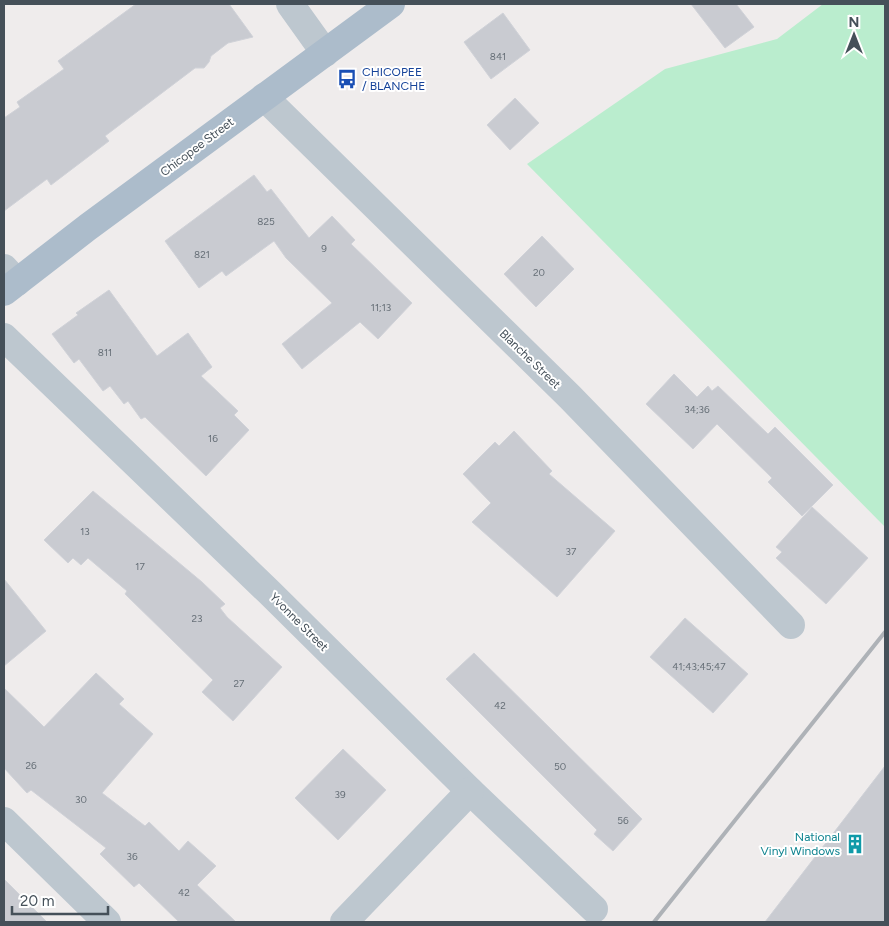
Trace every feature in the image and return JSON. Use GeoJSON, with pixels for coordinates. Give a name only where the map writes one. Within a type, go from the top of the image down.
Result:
{"type":"FeatureCollection","features":[{"type":"Feature","properties":{"kind":"main road","name":"Chicopee Street"},"geometry":{"type":"LineString","coordinates":[[8,281],[88,227],[391,4]]}},
{"type":"Feature","properties":{"kind":"street"},"geometry":{"type":"LineString","coordinates":[[290,4],[325,53]]}},
{"type":"Feature","properties":{"kind":"street","name":"Blanche Street"},"geometry":{"type":"LineString","coordinates":[[264,98],[570,397],[791,625]]}},
{"type":"Feature","properties":{"kind":"street","name":"Yvonne Street"},"geometry":{"type":"LineString","coordinates":[[4,336],[270,592],[470,791],[594,909]]}},
{"type":"Feature","properties":{"kind":"street"},"geometry":{"type":"LineString","coordinates":[[344,922],[470,791]]}},
{"type":"Feature","properties":{"kind":"street"},"geometry":{"type":"LineString","coordinates":[[4,821],[107,922]]}},
{"type":"Feature","properties":{"kind":"green space"},"geometry":{"type":"Polygon","coordinates":[[[823,4],[885,4],[885,527],[527,164],[665,69],[777,39],[823,4]]]}},
{"type":"Feature","properties":{"kind":"building"},"geometry":{"type":"Polygon","coordinates":[[[136,4],[229,4],[253,37],[228,43],[211,56],[204,68],[195,68],[105,136],[109,141],[51,185],[47,179],[4,211],[4,118],[20,107],[17,102],[64,69],[58,61],[136,4]]]}},
{"type":"Feature","properties":{"kind":"building"},"geometry":{"type":"Polygon","coordinates":[[[691,4],[736,4],[754,27],[725,48],[691,4]]]}},
{"type":"Feature","properties":{"kind":"building"},"geometry":{"type":"Polygon","coordinates":[[[503,13],[530,50],[491,79],[464,42],[503,13]]]}},
{"type":"Feature","properties":{"kind":"building"},"geometry":{"type":"Polygon","coordinates":[[[515,98],[539,123],[510,150],[487,125],[515,98]]]}},
{"type":"Feature","properties":{"kind":"building"},"geometry":{"type":"Polygon","coordinates":[[[254,175],[267,192],[271,189],[309,238],[332,216],[355,240],[351,244],[412,303],[378,339],[360,322],[302,369],[282,344],[332,303],[286,258],[274,241],[226,276],[222,271],[199,288],[165,241],[254,175]]]}},
{"type":"Feature","properties":{"kind":"building"},"geometry":{"type":"Polygon","coordinates":[[[542,236],[574,269],[536,307],[504,274],[542,236]]]}},
{"type":"Feature","properties":{"kind":"building"},"geometry":{"type":"Polygon","coordinates":[[[109,290],[157,356],[188,333],[212,367],[201,376],[238,411],[234,415],[249,430],[206,476],[145,417],[141,419],[128,401],[124,404],[110,386],[103,391],[79,359],[74,363],[52,334],[78,315],[76,313],[109,290]]]}},
{"type":"Feature","properties":{"kind":"building"},"geometry":{"type":"Polygon","coordinates":[[[674,374],[697,397],[708,386],[712,391],[718,386],[768,434],[775,427],[833,485],[802,516],[768,482],[772,478],[717,424],[693,449],[646,404],[674,374]]]}},
{"type":"Feature","properties":{"kind":"building"},"geometry":{"type":"Polygon","coordinates":[[[514,431],[552,471],[549,474],[615,531],[557,597],[472,522],[491,503],[463,474],[495,442],[499,446],[514,431]]]}},
{"type":"Feature","properties":{"kind":"building"},"geometry":{"type":"Polygon","coordinates":[[[93,491],[202,582],[225,604],[220,608],[227,617],[282,667],[233,721],[202,692],[213,680],[125,594],[127,591],[88,558],[81,565],[73,558],[68,563],[44,540],[93,491]]]}},
{"type":"Feature","properties":{"kind":"building"},"geometry":{"type":"Polygon","coordinates":[[[812,507],[868,558],[826,604],[776,558],[782,552],[776,547],[812,507]]]}},
{"type":"Feature","properties":{"kind":"building"},"geometry":{"type":"Polygon","coordinates":[[[4,579],[46,631],[4,666],[4,579]]]}},
{"type":"Feature","properties":{"kind":"building"},"geometry":{"type":"Polygon","coordinates":[[[685,618],[748,674],[713,713],[650,657],[685,618]]]}},
{"type":"Feature","properties":{"kind":"building"},"geometry":{"type":"Polygon","coordinates":[[[474,653],[642,819],[613,851],[594,834],[597,830],[446,679],[474,653]]]}},
{"type":"Feature","properties":{"kind":"building"},"geometry":{"type":"Polygon","coordinates":[[[96,673],[124,699],[119,704],[153,734],[102,793],[145,826],[149,822],[179,851],[188,841],[216,866],[197,885],[236,922],[179,922],[139,883],[134,887],[100,854],[106,848],[31,790],[27,793],[4,768],[4,688],[44,727],[96,673]]]}},
{"type":"Feature","properties":{"kind":"building"},"geometry":{"type":"Polygon","coordinates":[[[343,749],[386,790],[338,840],[295,798],[343,749]]]}},
{"type":"Feature","properties":{"kind":"building","name":"National Vinyl Windows"},"geometry":{"type":"Polygon","coordinates":[[[885,766],[885,922],[765,922],[885,766]]]}},
{"type":"Feature","properties":{"kind":"building"},"geometry":{"type":"Polygon","coordinates":[[[4,879],[47,922],[4,922],[4,879]]]}},
{"type":"Feature","properties":{"kind":"railway"},"geometry":{"type":"LineString","coordinates":[[654,922],[885,632]]}},
{"type":"Feature","properties":{"kind":"place","name":"CHICOPEE / BLANCHE"},"geometry":{"type":"Point","coordinates":[347,79]}},
{"type":"Feature","properties":{"kind":"place","name":"National Vinyl Windows"},"geometry":{"type":"Point","coordinates":[855,844]}}]}
